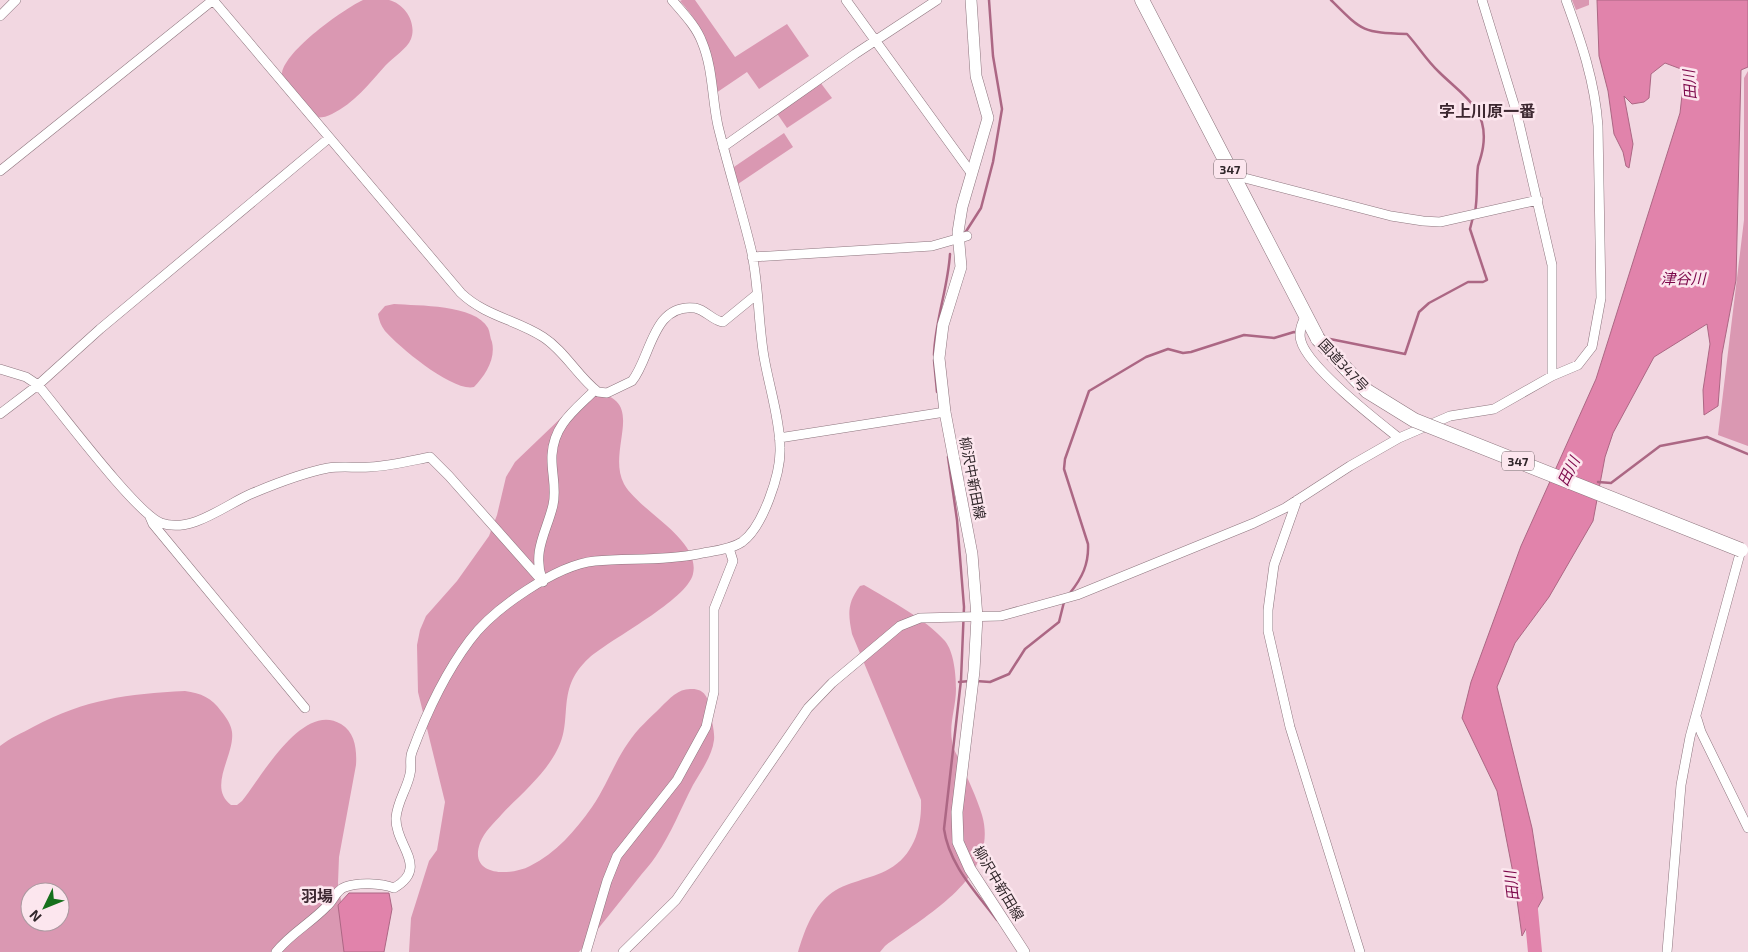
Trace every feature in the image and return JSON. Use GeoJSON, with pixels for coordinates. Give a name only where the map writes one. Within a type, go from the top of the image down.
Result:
{"type":"FeatureCollection","features":[{"type":"Feature","properties":{"kind":"highway","name":"国道347号"},"geometry":{"type":"LineString","coordinates":[[1142,0],[1233,175],[1303,321],[1366,391],[1414,420],[1744,551]]}},
{"type":"Feature","properties":{"kind":"main road","name":"柳沢中新田線"},"geometry":{"type":"LineString","coordinates":[[971,0],[976,76],[988,118],[962,207],[961,267],[943,325],[939,358],[945,412],[972,554],[974,671],[957,812],[958,842],[970,869],[1024,952]]}},
{"type":"Feature","properties":{"kind":"street"},"geometry":{"type":"LineString","coordinates":[[0,16],[16,0]]}},
{"type":"Feature","properties":{"kind":"street"},"geometry":{"type":"LineString","coordinates":[[0,172],[213,0],[467,298],[489,313],[545,338],[595,390],[607,393],[632,380],[653,334],[672,314],[685,309],[697,309],[723,322],[756,294]]}},
{"type":"Feature","properties":{"kind":"street"},"geometry":{"type":"LineString","coordinates":[[276,952],[285,940],[328,906],[338,891],[346,886],[386,885],[394,888],[406,879],[411,868],[410,858],[398,834],[396,814],[410,774],[410,755],[439,693],[471,639],[501,608],[569,568],[593,561],[680,558],[729,548],[742,542],[750,534],[762,514],[777,475],[780,447],[764,360],[752,257],[723,147],[705,50],[698,33],[672,0]]}},
{"type":"Feature","properties":{"kind":"street"},"geometry":{"type":"LineString","coordinates":[[846,0],[947,143],[972,174]]}},
{"type":"Feature","properties":{"kind":"street"},"geometry":{"type":"LineString","coordinates":[[723,147],[876,40],[937,0]]}},
{"type":"Feature","properties":{"kind":"street"},"geometry":{"type":"LineString","coordinates":[[1482,0],[1517,114],[1552,265],[1552,376]]}},
{"type":"Feature","properties":{"kind":"street"},"geometry":{"type":"LineString","coordinates":[[624,952],[676,900],[808,708],[832,683],[900,626],[920,618],[1001,616],[1077,595],[1254,522],[1297,500],[1350,466],[1399,438],[1450,416],[1494,408],[1552,376],[1578,365],[1589,354],[1596,336],[1601,298],[1596,102],[1580,37],[1566,0]]}},
{"type":"Feature","properties":{"kind":"street"},"geometry":{"type":"LineString","coordinates":[[0,414],[329,138]]}},
{"type":"Feature","properties":{"kind":"street"},"geometry":{"type":"LineString","coordinates":[[1233,175],[1391,216],[1440,222],[1538,200]]}},
{"type":"Feature","properties":{"kind":"street"},"geometry":{"type":"LineString","coordinates":[[752,257],[932,246],[962,237]]}},
{"type":"Feature","properties":{"kind":"street"},"geometry":{"type":"LineString","coordinates":[[1303,321],[1300,340],[1305,350],[1321,369],[1358,405],[1399,438]]}},
{"type":"Feature","properties":{"kind":"street"},"geometry":{"type":"LineString","coordinates":[[0,369],[26,377],[38,384],[114,477],[149,515],[160,522],[171,525],[184,524],[199,519],[252,493],[296,476],[330,468],[382,466],[430,458],[449,476],[543,582]]}},
{"type":"Feature","properties":{"kind":"street"},"geometry":{"type":"LineString","coordinates":[[543,582],[538,550],[554,498],[552,454],[568,414],[595,390]]}},
{"type":"Feature","properties":{"kind":"street"},"geometry":{"type":"LineString","coordinates":[[779,438],[945,412]]}},
{"type":"Feature","properties":{"kind":"street"},"geometry":{"type":"LineString","coordinates":[[1297,500],[1274,565],[1268,610],[1268,631],[1290,726],[1360,952]]}},
{"type":"Feature","properties":{"kind":"street"},"geometry":{"type":"LineString","coordinates":[[149,515],[153,524],[305,708]]}},
{"type":"Feature","properties":{"kind":"street"},"geometry":{"type":"LineString","coordinates":[[586,952],[607,881],[617,856],[677,780],[706,728],[714,692],[714,609],[730,574],[733,561],[729,548]]}},
{"type":"Feature","properties":{"kind":"street"},"geometry":{"type":"LineString","coordinates":[[1667,952],[1681,785],[1690,737],[1744,551]]}},
{"type":"Feature","properties":{"kind":"street"},"geometry":{"type":"LineString","coordinates":[[1697,718],[1701,732],[1748,828]]}},
{"type":"Feature","properties":{"kind":"shaded area"},"geometry":{"type":"Polygon","coordinates":[[[363,0],[389,0],[405,10],[411,21],[411,39],[403,50],[388,63],[361,93],[340,110],[324,117],[309,115],[296,106],[288,92],[282,74],[286,64],[293,53],[304,42],[329,21],[363,0]]]}},
{"type":"Feature","properties":{"kind":"shaded area"},"geometry":{"type":"Polygon","coordinates":[[[695,0],[735,57],[787,24],[809,56],[759,89],[747,72],[716,93],[707,44],[697,23],[680,1],[695,0]]]}},
{"type":"Feature","properties":{"kind":"shaded area"},"geometry":{"type":"Polygon","coordinates":[[[1572,0],[1589,0],[1589,5],[1576,10],[1572,0]]]}},
{"type":"Feature","properties":{"kind":"shaded area"},"geometry":{"type":"Polygon","coordinates":[[[1748,71],[1748,446],[1718,435],[1744,220],[1744,78],[1748,71]]]}},
{"type":"Feature","properties":{"kind":"shaded area"},"geometry":{"type":"Polygon","coordinates":[[[820,82],[832,98],[787,128],[776,112],[820,82]]]}},
{"type":"Feature","properties":{"kind":"shaded area"},"geometry":{"type":"Polygon","coordinates":[[[784,133],[793,147],[735,186],[731,169],[784,133]]]}},
{"type":"Feature","properties":{"kind":"shaded area"},"geometry":{"type":"Polygon","coordinates":[[[394,304],[459,310],[481,320],[489,330],[493,348],[489,367],[474,387],[465,387],[453,383],[441,376],[414,358],[385,331],[380,323],[378,314],[385,306],[394,304]]]}},
{"type":"Feature","properties":{"kind":"shaded area"},"geometry":{"type":"Polygon","coordinates":[[[588,392],[607,396],[618,403],[623,413],[619,455],[620,470],[624,484],[642,505],[679,537],[688,549],[693,561],[693,574],[688,584],[664,607],[589,658],[578,670],[571,682],[564,730],[555,754],[537,778],[484,835],[478,854],[480,862],[486,868],[493,871],[512,871],[530,866],[557,848],[579,825],[592,807],[618,759],[632,738],[668,700],[683,690],[696,689],[703,692],[707,698],[714,733],[711,752],[656,856],[579,952],[409,952],[411,918],[429,861],[437,850],[445,802],[418,692],[417,645],[420,630],[426,616],[457,581],[489,536],[497,515],[506,477],[515,462],[588,392]]]}},
{"type":"Feature","properties":{"kind":"shaded area"},"geometry":{"type":"Polygon","coordinates":[[[864,585],[928,625],[945,641],[951,651],[956,683],[951,728],[952,743],[980,808],[985,837],[980,857],[970,876],[956,892],[885,946],[880,952],[798,952],[809,921],[823,901],[836,890],[882,873],[898,863],[905,856],[915,839],[920,820],[921,800],[852,634],[849,615],[851,603],[860,586],[864,585]]]}},
{"type":"Feature","properties":{"kind":"shaded area"},"geometry":{"type":"Polygon","coordinates":[[[185,691],[196,693],[210,699],[223,713],[232,732],[232,741],[221,789],[224,798],[231,805],[237,805],[242,801],[272,760],[298,732],[312,723],[327,720],[346,727],[354,742],[356,765],[339,857],[338,883],[350,952],[0,952],[0,746],[33,727],[71,710],[125,696],[185,691]]]}},
{"type":"Feature","properties":{"kind":"water","name":"津谷川"},"geometry":{"type":"Polygon","coordinates":[[[1597,0],[1748,0],[1748,67],[1741,70],[1736,280],[1722,354],[1718,406],[1704,415],[1703,390],[1710,344],[1707,324],[1654,357],[1613,433],[1605,457],[1593,521],[1549,597],[1515,643],[1497,687],[1532,828],[1543,898],[1522,936],[1514,878],[1497,791],[1462,718],[1471,682],[1521,546],[1596,379],[1680,113],[1683,86],[1681,69],[1665,63],[1651,74],[1649,98],[1644,102],[1632,104],[1624,96],[1633,144],[1629,168],[1626,166],[1623,152],[1614,134],[1608,91],[1599,56],[1597,0]]]}},
{"type":"Feature","properties":{"kind":"water"},"geometry":{"type":"Polygon","coordinates":[[[349,893],[389,893],[392,909],[384,952],[344,952],[338,905],[349,893]]]}},
{"type":"Feature","properties":{"kind":"waterway"},"geometry":{"type":"LineString","coordinates":[[965,233],[981,208],[993,162],[1002,109],[993,56],[989,0]]}},
{"type":"Feature","properties":{"kind":"waterway"},"geometry":{"type":"LineString","coordinates":[[1331,0],[1350,19],[1364,28],[1372,31],[1407,34],[1435,68],[1465,96],[1478,112],[1484,134],[1483,150],[1478,166],[1475,212]]}},
{"type":"Feature","properties":{"kind":"waterway"},"geometry":{"type":"LineString","coordinates":[[1325,338],[1405,354],[1419,312],[1429,303],[1468,282],[1483,282],[1487,280],[1470,229],[1473,217]]}},
{"type":"Feature","properties":{"kind":"waterway"},"geometry":{"type":"LineString","coordinates":[[934,355],[950,254]]}},
{"type":"Feature","properties":{"kind":"waterway"},"geometry":{"type":"LineString","coordinates":[[1070,593],[1084,570],[1088,544],[1064,469],[1065,459],[1089,391],[1146,357],[1168,349],[1183,353],[1244,335],[1274,338],[1294,332],[1298,333]]}},
{"type":"Feature","properties":{"kind":"waterway"},"geometry":{"type":"LineString","coordinates":[[934,360],[937,392]]}},
{"type":"Feature","properties":{"kind":"waterway"},"geometry":{"type":"LineString","coordinates":[[1598,482],[1611,483],[1660,446],[1707,437],[1748,454]]}},
{"type":"Feature","properties":{"kind":"waterway"},"geometry":{"type":"LineString","coordinates":[[948,457],[957,520],[964,607],[961,680],[944,829],[951,854],[957,866],[964,878],[997,920]]}},
{"type":"Feature","properties":{"kind":"waterway"},"geometry":{"type":"LineString","coordinates":[[976,681],[990,682],[1009,674],[1025,649],[1059,622],[1064,602]]}},
{"type":"Feature","properties":{"kind":"waterway"},"geometry":{"type":"LineString","coordinates":[[959,682],[970,681]]}},
{"type":"Feature","properties":{"kind":"waterway","name":"田川"},"geometry":{"type":"LineString","coordinates":[[1530,900],[1535,952]]}},
{"type":"Feature","properties":{"kind":"district","name":"字上川原一番"},"geometry":{"type":"Point","coordinates":[1487,110]}},
{"type":"Feature","properties":{"kind":"district","name":"羽場"},"geometry":{"type":"Point","coordinates":[317,895]}}]}
